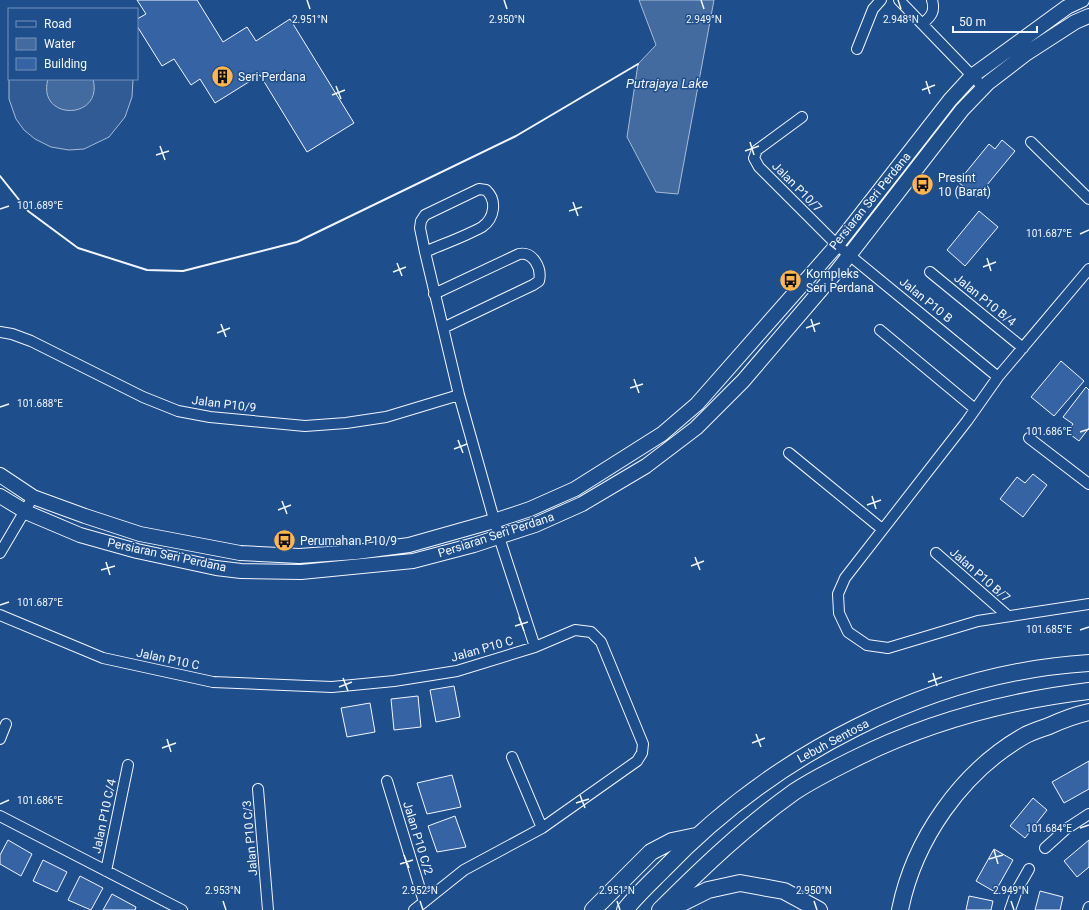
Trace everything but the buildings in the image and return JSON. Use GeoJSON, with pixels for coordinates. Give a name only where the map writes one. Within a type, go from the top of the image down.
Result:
{"type":"FeatureCollection","features":[{"type":"Feature","properties":{"kind":"main road","name":"Lebuh Sentosa"},"geometry":{"type":"LineString","coordinates":[[625,910],[696,836],[781,770],[824,744],[865,723],[909,705],[960,687],[1015,673],[1089,663]]}},
{"type":"Feature","properties":{"kind":"main road","name":"Lebuh Sentosa"},"geometry":{"type":"LineString","coordinates":[[660,910],[698,872],[754,822],[795,792],[837,767],[918,730],[969,713],[1021,700],[1089,691]]}},
{"type":"Feature","properties":{"kind":"main road"},"geometry":{"type":"LineString","coordinates":[[900,910],[908,878],[922,845],[937,819],[961,787],[988,761],[1024,736],[1076,714],[1089,712]]}},
{"type":"Feature","properties":{"kind":"main road"},"geometry":{"type":"LineString","coordinates":[[593,910],[651,852],[672,841],[696,836]]}},
{"type":"Feature","properties":{"kind":"main road"},"geometry":{"type":"LineString","coordinates":[[668,910],[708,890],[740,883],[784,891],[819,910]]}},
{"type":"Feature","properties":{"kind":"street"},"geometry":{"type":"LineString","coordinates":[[857,49],[873,9],[881,0]]}},
{"type":"Feature","properties":{"kind":"street"},"geometry":{"type":"LineString","coordinates":[[899,0],[984,88]]}},
{"type":"Feature","properties":{"kind":"street"},"geometry":{"type":"LineString","coordinates":[[923,24],[931,17],[934,8],[932,0]]}},
{"type":"Feature","properties":{"kind":"street","name":"Persiaran Seri Perdana"},"geometry":{"type":"LineString","coordinates":[[0,475],[33,497],[140,534],[240,553],[299,556],[356,552],[409,545],[494,521],[575,490],[662,434],[697,404],[837,245],[950,100],[972,76],[1068,7],[1082,0]]}},
{"type":"Feature","properties":{"kind":"street","name":"Persiaran Seri Perdana"},"geometry":{"type":"LineString","coordinates":[[0,496],[25,512],[80,535],[136,551],[216,568],[241,571],[301,572],[413,561],[536,525],[582,504],[646,466],[696,428],[742,381],[786,332],[850,255],[962,110],[984,88],[1027,53],[1075,22],[1089,16]]}},
{"type":"Feature","properties":{"kind":"street","name":"Jalan P10/7"},"geometry":{"type":"LineString","coordinates":[[802,116],[757,150],[754,158],[758,167],[837,245]]}},
{"type":"Feature","properties":{"kind":"street"},"geometry":{"type":"LineString","coordinates":[[1031,142],[1089,199]]}},
{"type":"Feature","properties":{"kind":"street"},"geometry":{"type":"LineString","coordinates":[[425,252],[483,226],[490,217],[495,205],[492,195],[486,190],[479,189],[425,215],[421,221],[420,228],[425,252],[434,294],[459,395],[494,521],[535,647]]}},
{"type":"Feature","properties":{"kind":"street","name":"Jalan P10 B"},"geometry":{"type":"LineString","coordinates":[[837,245],[998,377]]}},
{"type":"Feature","properties":{"kind":"street"},"geometry":{"type":"LineString","coordinates":[[434,294],[519,254],[526,253],[532,256],[540,275],[539,281],[533,285],[443,328]]}},
{"type":"Feature","properties":{"kind":"street"},"geometry":{"type":"LineString","coordinates":[[1089,269],[998,377],[845,578],[838,594],[840,613],[848,632],[867,645],[888,648],[978,621],[1089,604]]}},
{"type":"Feature","properties":{"kind":"street","name":"Jalan P10 B/4"},"geometry":{"type":"LineString","coordinates":[[930,272],[1023,348]]}},
{"type":"Feature","properties":{"kind":"street"},"geometry":{"type":"LineString","coordinates":[[880,330],[975,409]]}},
{"type":"Feature","properties":{"kind":"street","name":"Jalan P10/9"},"geometry":{"type":"LineString","coordinates":[[0,332],[12,334],[31,341],[143,397],[178,411],[210,417],[305,426],[346,423],[386,417],[459,395]]}},
{"type":"Feature","properties":{"kind":"street"},"geometry":{"type":"LineString","coordinates":[[1029,438],[1089,484]]}},
{"type":"Feature","properties":{"kind":"street"},"geometry":{"type":"LineString","coordinates":[[789,453],[882,529]]}},
{"type":"Feature","properties":{"kind":"street"},"geometry":{"type":"LineString","coordinates":[[0,553],[33,497]]}},
{"type":"Feature","properties":{"kind":"street","name":"Jalan P10 B/7"},"geometry":{"type":"LineString","coordinates":[[936,553],[1008,616]]}},
{"type":"Feature","properties":{"kind":"street","name":"Jalan P10 C"},"geometry":{"type":"LineString","coordinates":[[0,616],[103,658],[213,682],[332,687],[394,681],[457,671],[535,647],[575,630],[591,632],[601,642],[643,744],[642,753],[637,761],[542,828],[464,870],[414,910]]}},
{"type":"Feature","properties":{"kind":"street"},"geometry":{"type":"LineString","coordinates":[[0,739],[6,724]]}},
{"type":"Feature","properties":{"kind":"street"},"geometry":{"type":"LineString","coordinates":[[512,757],[542,828]]}},
{"type":"Feature","properties":{"kind":"street","name":"Jalan P10 C/4"},"geometry":{"type":"LineString","coordinates":[[106,871],[128,766]]}},
{"type":"Feature","properties":{"kind":"street","name":"Jalan P10 C/2"},"geometry":{"type":"LineString","coordinates":[[387,781],[424,902]]}},
{"type":"Feature","properties":{"kind":"street","name":"Jalan P10 C/3"},"geometry":{"type":"LineString","coordinates":[[258,788],[268,910]]}},
{"type":"Feature","properties":{"kind":"street"},"geometry":{"type":"LineString","coordinates":[[1045,848],[1066,829],[1089,814]]}},
{"type":"Feature","properties":{"kind":"street"},"geometry":{"type":"LineString","coordinates":[[0,816],[182,910]]}},
{"type":"Feature","properties":{"kind":"street"},"geometry":{"type":"LineString","coordinates":[[1010,910],[1017,890],[1029,869]]}},
{"type":"Feature","properties":{"kind":"shaded area"},"geometry":{"type":"Polygon","coordinates":[[[9,80],[133,80],[132,97],[125,117],[109,137],[84,149],[69,150],[51,147],[35,139],[24,130],[16,119],[9,99],[9,80]]]}},
{"type":"Feature","properties":{"kind":"water","name":"Putrajaya Lake"},"geometry":{"type":"Polygon","coordinates":[[[639,0],[714,0],[678,194],[656,192],[627,137],[638,64],[656,45],[639,0]]]}},
{"type":"Feature","properties":{"kind":"water"},"geometry":{"type":"Polygon","coordinates":[[[48,80],[93,80],[94,93],[89,103],[80,109],[60,109],[52,103],[47,93],[48,80]]]}},
{"type":"Feature","properties":{"kind":"wall"},"geometry":{"type":"LineString","coordinates":[[0,176],[28,211],[78,248],[147,270],[183,271],[297,242],[516,136],[638,64]]}},
{"type":"Feature","properties":{"kind":"place","name":"Seri Perdana"},"geometry":{"type":"Point","coordinates":[222,77]}},
{"type":"Feature","properties":{"kind":"place","name":"Presint 10 (Barat)"},"geometry":{"type":"Point","coordinates":[922,185]}},
{"type":"Feature","properties":{"kind":"place","name":"Kompleks Seri Perdana"},"geometry":{"type":"Point","coordinates":[791,281]}},
{"type":"Feature","properties":{"kind":"place","name":"Perumahan P10/9"},"geometry":{"type":"Point","coordinates":[285,541]}}]}
